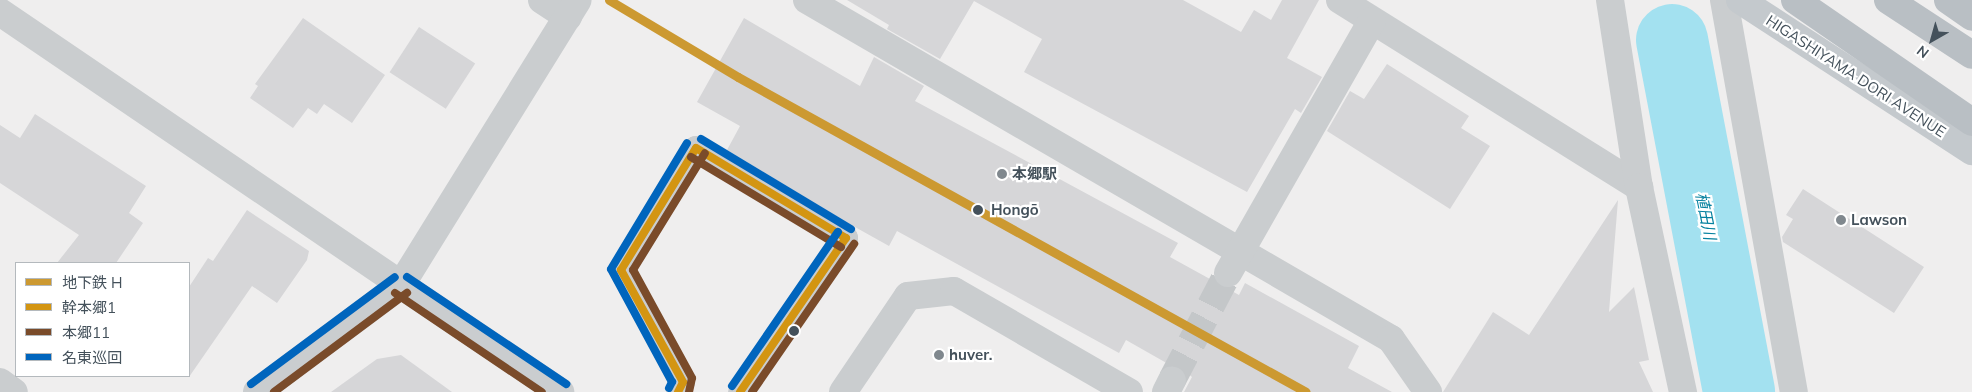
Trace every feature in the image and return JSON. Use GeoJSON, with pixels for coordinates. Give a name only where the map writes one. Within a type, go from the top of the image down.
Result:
{"type":"FeatureCollection","features":[{"type":"Feature","properties":{"kind":"highway"},"geometry":{"type":"LineString","coordinates":[[1790,0],[1859,45]]}},
{"type":"Feature","properties":{"kind":"highway"},"geometry":{"type":"LineString","coordinates":[[1795,0],[1972,122]]}},
{"type":"Feature","properties":{"kind":"highway"},"geometry":{"type":"LineString","coordinates":[[1888,0],[1972,55]]}},
{"type":"Feature","properties":{"kind":"highway"},"geometry":{"type":"LineString","coordinates":[[1948,0],[1972,17]]}},
{"type":"Feature","properties":{"kind":"main road","name":"HIGASHIYAMA DORI AVENUE"},"geometry":{"type":"LineString","coordinates":[[1740,0],[1972,151]]}},
{"type":"Feature","properties":{"kind":"street"},"geometry":{"type":"LineString","coordinates":[[256,392],[401,285],[573,8],[542,0]]}},
{"type":"Feature","properties":{"kind":"street"},"geometry":{"type":"LineString","coordinates":[[807,0],[1234,262],[1391,339],[1428,392]]}},
{"type":"Feature","properties":{"kind":"street"},"geometry":{"type":"LineString","coordinates":[[1340,0],[1639,187]]}},
{"type":"Feature","properties":{"kind":"street"},"geometry":{"type":"LineString","coordinates":[[1610,0],[1639,187],[1683,392]]}},
{"type":"Feature","properties":{"kind":"street"},"geometry":{"type":"LineString","coordinates":[[1724,0],[1794,392]]}},
{"type":"Feature","properties":{"kind":"street"},"geometry":{"type":"LineString","coordinates":[[0,12],[560,392]]}},
{"type":"Feature","properties":{"kind":"street"},"geometry":{"type":"LineString","coordinates":[[1234,262],[1372,21]]}},
{"type":"Feature","properties":{"kind":"street"},"geometry":{"type":"LineString","coordinates":[[842,392],[908,296],[954,292],[1130,392]]}},
{"type":"Feature","properties":{"kind":"street"},"geometry":{"type":"LineString","coordinates":[[0,382],[14,392]]}},
{"type":"Feature","properties":{"kind":"lane"},"geometry":{"type":"LineString","coordinates":[[678,392],[683,382],[621,270],[696,148],[846,238],[740,392]]}},
{"type":"Feature","properties":{"kind":"building"},"geometry":{"type":"Polygon","coordinates":[[[847,0],[1183,0],[1241,32],[1254,10],[1271,20],[1282,0],[1319,0],[1287,58],[1322,77],[1301,113],[1295,109],[1247,192],[1024,72],[1042,39],[974,1],[940,59],[887,29],[889,25],[847,0]]]}},
{"type":"Feature","properties":{"kind":"building"},"geometry":{"type":"Polygon","coordinates":[[[303,18],[385,75],[352,123],[324,104],[317,114],[308,108],[293,128],[250,98],[258,86],[255,84],[303,18]]]}},
{"type":"Feature","properties":{"kind":"building"},"geometry":{"type":"Polygon","coordinates":[[[744,18],[860,86],[874,57],[924,86],[915,101],[1178,243],[1170,257],[1239,295],[1245,283],[1359,346],[1348,368],[1392,392],[1184,392],[1192,377],[1179,366],[1170,365],[1126,340],[1119,353],[897,231],[889,246],[846,222],[727,150],[740,126],[697,102],[744,18]]]}},
{"type":"Feature","properties":{"kind":"building"},"geometry":{"type":"Polygon","coordinates":[[[419,27],[475,63],[446,109],[390,72],[419,27]]]}},
{"type":"Feature","properties":{"kind":"building"},"geometry":{"type":"Polygon","coordinates":[[[1387,64],[1469,116],[1461,128],[1490,146],[1450,209],[1327,131],[1350,91],[1364,99],[1387,64]]]}},
{"type":"Feature","properties":{"kind":"building"},"geometry":{"type":"Polygon","coordinates":[[[35,114],[146,186],[129,213],[143,223],[117,262],[58,262],[79,235],[0,183],[0,125],[20,138],[35,114]]]}},
{"type":"Feature","properties":{"kind":"building"},"geometry":{"type":"Polygon","coordinates":[[[1803,189],[1924,267],[1894,313],[1783,242],[1782,237],[1793,219],[1786,215],[1803,189]]]}},
{"type":"Feature","properties":{"kind":"building"},"geometry":{"type":"Polygon","coordinates":[[[1618,200],[1609,312],[1634,287],[1649,360],[1639,362],[1653,392],[1443,392],[1493,312],[1529,335],[1618,200]]]}},
{"type":"Feature","properties":{"kind":"building"},"geometry":{"type":"Polygon","coordinates":[[[247,210],[309,251],[307,260],[277,303],[252,286],[190,376],[190,285],[208,258],[213,261],[247,210]]]}},
{"type":"Feature","properties":{"kind":"building"},"geometry":{"type":"Polygon","coordinates":[[[401,355],[452,392],[331,392],[377,359],[401,355]]]}},
{"type":"Feature","properties":{"kind":"waterway","name":"植田川"},"geometry":{"type":"LineString","coordinates":[[1672,40],[1739,392]]}},
{"type":"Feature","properties":{"kind":"tunnel"},"geometry":{"type":"LineString","coordinates":[[1172,380],[1228,273]]}},
{"type":"Feature","properties":{"kind":"metro line","name":"H"},"geometry":{"type":"LineString","coordinates":[[609,0],[738,77],[1306,392]]}},
{"type":"Feature","properties":{"kind":"transit line","name":"名東巡回"},"geometry":{"type":"LineString","coordinates":[[701,139],[851,229]]}},
{"type":"Feature","properties":{"kind":"transit line","name":"名東巡回"},"geometry":{"type":"LineString","coordinates":[[669,388],[672,382],[611,269],[687,143]]}},
{"type":"Feature","properties":{"kind":"transit line","name":"幹本郷1"},"geometry":{"type":"LineString","coordinates":[[696,148],[846,238]]}},
{"type":"Feature","properties":{"kind":"transit line","name":"幹本郷1"},"geometry":{"type":"LineString","coordinates":[[678,392],[683,382],[621,270],[696,148]]}},
{"type":"Feature","properties":{"kind":"transit line","name":"本郷11"},"geometry":{"type":"LineString","coordinates":[[689,392],[692,378],[633,270],[705,153]]}},
{"type":"Feature","properties":{"kind":"transit line","name":"本郷11"},"geometry":{"type":"LineString","coordinates":[[691,157],[841,247]]}},
{"type":"Feature","properties":{"kind":"transit line","name":"名東巡回"},"geometry":{"type":"LineString","coordinates":[[732,386],[838,232]]}},
{"type":"Feature","properties":{"kind":"transit line","name":"幹本郷1"},"geometry":{"type":"LineString","coordinates":[[740,392],[846,238]]}},
{"type":"Feature","properties":{"kind":"transit line","name":"本郷11"},"geometry":{"type":"LineString","coordinates":[[752,392],[854,244]]}},
{"type":"Feature","properties":{"kind":"transit line","name":"名東巡回"},"geometry":{"type":"LineString","coordinates":[[251,384],[395,277]]}},
{"type":"Feature","properties":{"kind":"transit line","name":"名東巡回"},"geometry":{"type":"LineString","coordinates":[[407,277],[566,384]]}},
{"type":"Feature","properties":{"kind":"transit line","name":"本郷11"},"geometry":{"type":"LineString","coordinates":[[395,293],[542,392]]}},
{"type":"Feature","properties":{"kind":"transit line","name":"本郷11"},"geometry":{"type":"LineString","coordinates":[[274,392],[407,293]]}},
{"type":"Feature","properties":{"kind":"place","name":"本郷駅"},"geometry":{"type":"Point","coordinates":[1002,174]}},
{"type":"Feature","properties":{"kind":"place","name":"Hongō"},"geometry":{"type":"Point","coordinates":[978,210]}},
{"type":"Feature","properties":{"kind":"place","name":"Lawson"},"geometry":{"type":"Point","coordinates":[1841,220]}},
{"type":"Feature","properties":{"kind":"place","name":"huver."},"geometry":{"type":"Point","coordinates":[939,355]}}]}
